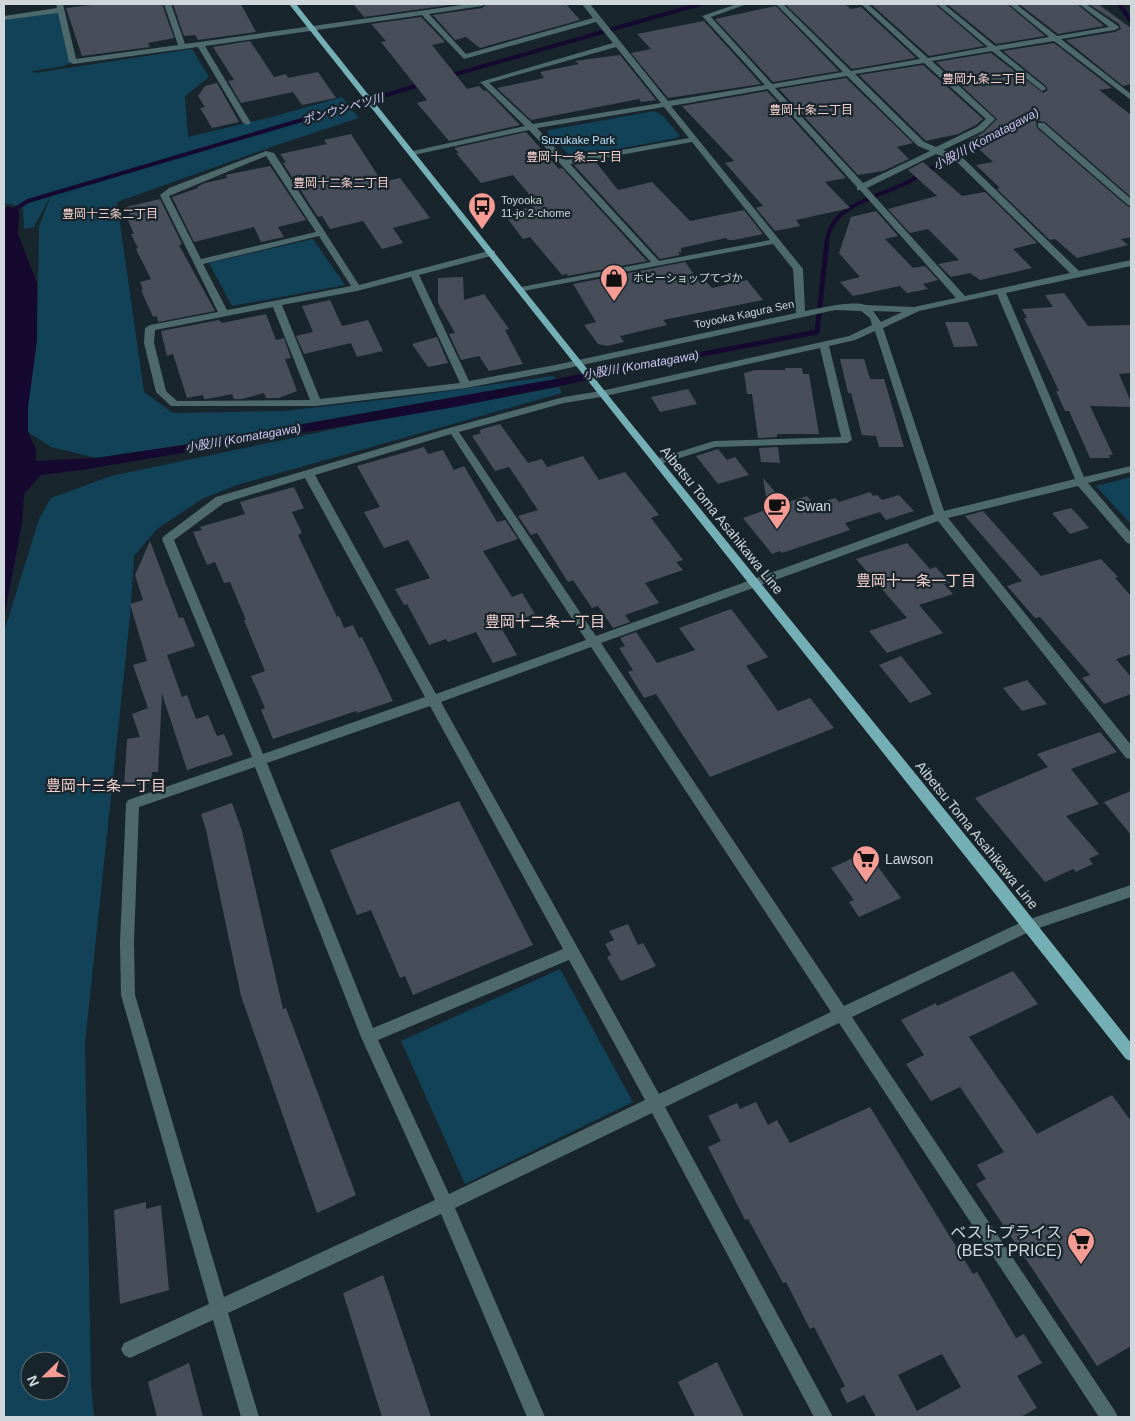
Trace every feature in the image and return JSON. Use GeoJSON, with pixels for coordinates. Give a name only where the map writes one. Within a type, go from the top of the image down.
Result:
{"type":"FeatureCollection","features":[{"type":"Feature","properties":{"kind":"main road","name":"Aibetsu Toma Asahikawa Line"},"geometry":{"type":"LineString","coordinates":[[292,4],[1131,1054]]}},
{"type":"Feature","properties":{"kind":"street"},"geometry":{"type":"LineString","coordinates":[[167,4],[182,46]]}},
{"type":"Feature","properties":{"kind":"street"},"geometry":{"type":"LineString","coordinates":[[404,4],[413,14]]}},
{"type":"Feature","properties":{"kind":"street"},"geometry":{"type":"LineString","coordinates":[[4,18],[60,7],[73,62],[482,4]]}},
{"type":"Feature","properties":{"kind":"street"},"geometry":{"type":"LineString","coordinates":[[586,4],[798,269],[801,314]]}},
{"type":"Feature","properties":{"kind":"street"},"geometry":{"type":"LineString","coordinates":[[743,4],[706,16],[862,191],[962,298]]}},
{"type":"Feature","properties":{"kind":"street"},"geometry":{"type":"LineString","coordinates":[[779,4],[921,144],[961,162],[1076,274]]}},
{"type":"Feature","properties":{"kind":"street"},"geometry":{"type":"LineString","coordinates":[[862,191],[980,130],[991,119],[864,4]]}},
{"type":"Feature","properties":{"kind":"street"},"geometry":{"type":"LineString","coordinates":[[940,4],[1042,89]]}},
{"type":"Feature","properties":{"kind":"street"},"geometry":{"type":"LineString","coordinates":[[1012,4],[1131,98]]}},
{"type":"Feature","properties":{"kind":"street"},"geometry":{"type":"LineString","coordinates":[[412,154],[531,127],[1115,28],[1082,4]]}},
{"type":"Feature","properties":{"kind":"street"},"geometry":{"type":"LineString","coordinates":[[424,12],[464,57],[601,22]]}},
{"type":"Feature","properties":{"kind":"street"},"geometry":{"type":"LineString","coordinates":[[200,44],[247,123]]}},
{"type":"Feature","properties":{"kind":"street"},"geometry":{"type":"LineString","coordinates":[[618,44],[484,82],[531,127],[657,264]]}},
{"type":"Feature","properties":{"kind":"street"},"geometry":{"type":"LineString","coordinates":[[1041,125],[1131,203]]}},
{"type":"Feature","properties":{"kind":"street"},"geometry":{"type":"LineString","coordinates":[[564,162],[694,139]]}},
{"type":"Feature","properties":{"kind":"street"},"geometry":{"type":"LineString","coordinates":[[357,288],[271,155],[266,153],[172,190],[164,195],[224,314],[357,288],[492,253]]}},
{"type":"Feature","properties":{"kind":"street"},"geometry":{"type":"LineString","coordinates":[[198,262],[321,233]]}},
{"type":"Feature","properties":{"kind":"street"},"geometry":{"type":"LineString","coordinates":[[521,290],[776,241]]}},
{"type":"Feature","properties":{"kind":"street"},"geometry":{"type":"LineString","coordinates":[[1129,263],[1131,273]]}},
{"type":"Feature","properties":{"kind":"street","name":"Toyooka Kagura Sen"},"geometry":{"type":"LineString","coordinates":[[260,762],[168,539],[220,500],[452,430],[599,390],[824,345],[852,338],[916,309],[1129,263]]}},
{"type":"Feature","properties":{"kind":"street"},"geometry":{"type":"LineString","coordinates":[[414,274],[466,384]]}},
{"type":"Feature","properties":{"kind":"street"},"geometry":{"type":"LineString","coordinates":[[1000,290],[1081,482],[1131,540]]}},
{"type":"Feature","properties":{"kind":"street"},"geometry":{"type":"LineString","coordinates":[[277,304],[316,403]]}},
{"type":"Feature","properties":{"kind":"street"},"geometry":{"type":"LineString","coordinates":[[862,306],[874,316],[940,516],[1131,754]]}},
{"type":"Feature","properties":{"kind":"street","name":"Toyooka Kagura Sen"},"geometry":{"type":"LineString","coordinates":[[224,314],[150,328],[149,344],[161,392],[175,404],[316,403],[466,384],[580,365],[835,307],[862,306],[916,309]]}},
{"type":"Feature","properties":{"kind":"street"},"geometry":{"type":"LineString","coordinates":[[657,462],[714,444],[847,440],[824,345]]}},
{"type":"Feature","properties":{"kind":"street"},"geometry":{"type":"LineString","coordinates":[[452,430],[1109,1417]]}},
{"type":"Feature","properties":{"kind":"street"},"geometry":{"type":"LineString","coordinates":[[250,1417],[128,995],[127,942],[133,804],[260,762],[940,516],[1131,469]]}},
{"type":"Feature","properties":{"kind":"street"},"geometry":{"type":"LineString","coordinates":[[308,473],[824,1417]]}},
{"type":"Feature","properties":{"kind":"street"},"geometry":{"type":"LineString","coordinates":[[260,762],[369,1037],[445,1204],[536,1417]]}},
{"type":"Feature","properties":{"kind":"street"},"geometry":{"type":"LineString","coordinates":[[130,1349],[445,1204],[1029,925],[1131,890]]}},
{"type":"Feature","properties":{"kind":"street"},"geometry":{"type":"LineString","coordinates":[[369,1037],[570,953]]}},
{"type":"Feature","properties":{"kind":"green space"},"geometry":{"type":"Polygon","coordinates":[[[61,10],[73,62],[64,66],[32,71],[35,73],[192,49],[209,77],[185,96],[188,137],[272,117],[342,97],[359,118],[117,202],[144,392],[173,413],[284,411],[405,397],[553,376],[556,379],[197,443],[96,458],[51,447],[28,432],[28,407],[37,340],[39,226],[51,195],[34,227],[24,229],[23,209],[11,204],[4,204],[4,18],[61,10]]]}},
{"type":"Feature","properties":{"kind":"green space","name":"Suzukake Park"},"geometry":{"type":"Polygon","coordinates":[[[654,111],[662,115],[680,136],[574,157],[570,156],[547,132],[549,130],[654,111]]]}},
{"type":"Feature","properties":{"kind":"green space"},"geometry":{"type":"Polygon","coordinates":[[[313,239],[345,285],[232,306],[209,263],[313,239]]]}},
{"type":"Feature","properties":{"kind":"green space"},"geometry":{"type":"Polygon","coordinates":[[[559,387],[562,393],[237,485],[202,499],[157,529],[134,556],[130,617],[85,1043],[91,1385],[94,1417],[4,1417],[4,632],[39,519],[51,498],[111,476],[358,424],[559,387]]]}},
{"type":"Feature","properties":{"kind":"green space"},"geometry":{"type":"Polygon","coordinates":[[[1131,477],[1131,524],[1096,486],[1131,477]]]}},
{"type":"Feature","properties":{"kind":"green space"},"geometry":{"type":"Polygon","coordinates":[[[560,969],[633,1102],[465,1184],[401,1041],[560,969]]]}},
{"type":"Feature","properties":{"kind":"water"},"geometry":{"type":"Polygon","coordinates":[[[4,207],[10,207],[19,211],[18,234],[37,283],[37,340],[28,407],[28,432],[36,449],[36,461],[96,458],[197,443],[556,379],[624,365],[629,372],[455,407],[82,470],[41,475],[24,494],[22,524],[4,618],[4,207]]]}},
{"type":"Feature","properties":{"kind":"building"},"geometry":{"type":"Polygon","coordinates":[[[99,4],[162,4],[174,38],[148,43],[150,47],[82,56],[66,8],[99,4]]]}},
{"type":"Feature","properties":{"kind":"building"},"geometry":{"type":"Polygon","coordinates":[[[173,4],[241,4],[256,32],[198,40],[195,35],[184,36],[173,4]]]}},
{"type":"Feature","properties":{"kind":"building"},"geometry":{"type":"Polygon","coordinates":[[[353,4],[457,4],[364,17],[353,4]]]}},
{"type":"Feature","properties":{"kind":"building"},"geometry":{"type":"Polygon","coordinates":[[[487,4],[566,4],[580,20],[480,48],[466,37],[455,40],[433,15],[482,8],[487,4]]]}},
{"type":"Feature","properties":{"kind":"building"},"geometry":{"type":"Polygon","coordinates":[[[845,4],[851,9],[861,7],[916,58],[852,69],[786,5],[845,4]]]}},
{"type":"Feature","properties":{"kind":"building"},"geometry":{"type":"Polygon","coordinates":[[[935,4],[984,46],[929,56],[872,5],[935,4]]]}},
{"type":"Feature","properties":{"kind":"building"},"geometry":{"type":"Polygon","coordinates":[[[947,4],[1007,4],[1045,36],[996,44],[947,4]]]}},
{"type":"Feature","properties":{"kind":"building"},"geometry":{"type":"Polygon","coordinates":[[[1019,4],[1077,4],[1104,26],[1058,34],[1019,4]]]}},
{"type":"Feature","properties":{"kind":"building"},"geometry":{"type":"Polygon","coordinates":[[[1089,4],[1098,4],[1131,28],[1131,84],[1123,86],[1066,40],[1115,32],[1121,29],[1119,24],[1089,4]]]}},
{"type":"Feature","properties":{"kind":"building"},"geometry":{"type":"Polygon","coordinates":[[[776,6],[839,71],[773,82],[715,19],[776,6]]]}},
{"type":"Feature","properties":{"kind":"building"},"geometry":{"type":"Polygon","coordinates":[[[421,17],[445,42],[432,45],[467,89],[479,86],[484,91],[486,90],[520,125],[449,141],[417,103],[427,100],[381,42],[386,41],[371,24],[421,17]]]}},
{"type":"Feature","properties":{"kind":"building"},"geometry":{"type":"Polygon","coordinates":[[[704,21],[761,84],[668,98],[631,53],[651,49],[637,34],[704,21]]]}},
{"type":"Feature","properties":{"kind":"building"},"geometry":{"type":"Polygon","coordinates":[[[250,41],[274,77],[286,74],[288,78],[318,72],[336,98],[302,105],[293,92],[241,103],[228,81],[234,80],[213,47],[250,41]]]}},
{"type":"Feature","properties":{"kind":"building"},"geometry":{"type":"Polygon","coordinates":[[[1054,43],[1112,88],[1099,90],[1131,115],[1131,197],[1045,122],[1038,121],[1036,123],[1037,128],[1131,208],[1131,237],[1121,239],[1128,245],[1077,258],[1055,239],[1050,240],[997,189],[1000,188],[976,165],[993,162],[969,140],[984,132],[997,119],[936,62],[991,53],[1043,93],[1048,90],[1046,86],[1003,51],[1054,43]]]}},
{"type":"Feature","properties":{"kind":"building"},"geometry":{"type":"Polygon","coordinates":[[[620,55],[656,100],[641,102],[639,99],[531,120],[497,88],[544,78],[540,72],[579,64],[575,61],[620,55]]]}},
{"type":"Feature","properties":{"kind":"building"},"geometry":{"type":"Polygon","coordinates":[[[923,65],[983,119],[976,125],[958,134],[926,141],[859,75],[923,65]]]}},
{"type":"Feature","properties":{"kind":"building"},"geometry":{"type":"Polygon","coordinates":[[[846,78],[913,143],[897,147],[909,159],[883,171],[858,175],[779,89],[846,78]]]}},
{"type":"Feature","properties":{"kind":"building"},"geometry":{"type":"Polygon","coordinates":[[[217,83],[239,122],[212,128],[200,108],[205,107],[198,96],[205,86],[217,83]]]}},
{"type":"Feature","properties":{"kind":"building"},"geometry":{"type":"Polygon","coordinates":[[[767,91],[846,178],[825,182],[850,208],[796,220],[800,226],[775,231],[756,208],[763,206],[725,163],[734,161],[682,106],[767,91]]]}},
{"type":"Feature","properties":{"kind":"building"},"geometry":{"type":"Polygon","coordinates":[[[526,132],[559,169],[562,168],[647,261],[568,276],[567,274],[562,275],[530,237],[523,239],[504,214],[538,205],[513,175],[481,183],[454,148],[526,132]]]}},
{"type":"Feature","properties":{"kind":"building"},"geometry":{"type":"Polygon","coordinates":[[[351,134],[382,182],[400,178],[430,218],[393,228],[403,243],[382,249],[363,221],[330,229],[322,216],[318,217],[283,163],[286,162],[280,154],[327,144],[324,140],[351,134]]]}},
{"type":"Feature","properties":{"kind":"building"},"geometry":{"type":"Polygon","coordinates":[[[595,161],[618,190],[652,182],[690,221],[744,210],[763,234],[734,240],[726,238],[681,248],[681,252],[678,252],[680,255],[660,259],[574,165],[595,161]]]}},
{"type":"Feature","properties":{"kind":"building"},"geometry":{"type":"Polygon","coordinates":[[[923,162],[962,196],[985,192],[1037,243],[1013,249],[1032,268],[980,280],[970,273],[951,277],[938,264],[959,260],[928,229],[910,233],[888,209],[937,196],[908,170],[923,162]]]}},
{"type":"Feature","properties":{"kind":"building"},"geometry":{"type":"Polygon","coordinates":[[[270,166],[306,220],[278,227],[284,237],[261,242],[254,227],[194,242],[172,197],[198,188],[205,183],[227,178],[226,175],[270,166]]]}},
{"type":"Feature","properties":{"kind":"building"},"geometry":{"type":"Polygon","coordinates":[[[160,199],[182,244],[179,245],[215,311],[158,322],[157,316],[153,317],[141,290],[143,290],[140,282],[151,279],[136,249],[138,248],[131,234],[134,234],[127,218],[131,217],[126,207],[160,199]]]}},
{"type":"Feature","properties":{"kind":"building"},"geometry":{"type":"Polygon","coordinates":[[[876,211],[898,236],[885,239],[913,268],[925,266],[938,280],[923,284],[928,289],[907,293],[900,286],[853,296],[840,282],[860,277],[839,253],[851,217],[876,211]]]}},
{"type":"Feature","properties":{"kind":"building"},"geometry":{"type":"Polygon","coordinates":[[[685,262],[699,281],[705,280],[712,288],[747,280],[763,300],[663,320],[667,325],[620,336],[624,342],[607,346],[598,344],[584,325],[596,322],[573,284],[685,262]]]}},
{"type":"Feature","properties":{"kind":"building"},"geometry":{"type":"Polygon","coordinates":[[[463,277],[464,300],[484,294],[509,329],[505,330],[523,364],[489,371],[479,356],[461,360],[449,334],[455,333],[438,303],[438,278],[463,277]]]}},
{"type":"Feature","properties":{"kind":"building"},"geometry":{"type":"Polygon","coordinates":[[[1064,293],[1088,326],[1131,325],[1131,373],[1119,374],[1131,402],[1131,407],[1090,406],[1113,455],[1109,455],[1110,458],[1090,458],[1069,411],[1065,411],[1056,391],[1059,391],[1024,318],[1027,318],[1022,309],[1053,307],[1045,295],[1064,293]]]}},
{"type":"Feature","properties":{"kind":"building"},"geometry":{"type":"Polygon","coordinates":[[[330,300],[342,326],[368,320],[383,351],[357,357],[351,343],[304,354],[296,336],[313,332],[302,306],[330,300]]]}},
{"type":"Feature","properties":{"kind":"building"},"geometry":{"type":"Polygon","coordinates":[[[266,314],[276,340],[284,338],[291,358],[285,359],[297,391],[279,398],[266,398],[264,393],[242,399],[234,399],[232,394],[207,399],[204,399],[203,395],[187,398],[173,354],[167,356],[161,331],[219,320],[222,323],[266,314]]]}},
{"type":"Feature","properties":{"kind":"building"},"geometry":{"type":"Polygon","coordinates":[[[945,322],[968,322],[978,346],[954,347],[945,322]]]}},
{"type":"Feature","properties":{"kind":"building"},"geometry":{"type":"Polygon","coordinates":[[[437,337],[448,363],[428,367],[412,344],[437,337]]]}},
{"type":"Feature","properties":{"kind":"building"},"geometry":{"type":"Polygon","coordinates":[[[840,359],[864,359],[870,379],[884,379],[904,447],[879,447],[876,436],[862,435],[851,393],[848,393],[840,359]]]}},
{"type":"Feature","properties":{"kind":"building"},"geometry":{"type":"Polygon","coordinates":[[[785,368],[802,368],[803,374],[809,374],[819,434],[777,434],[777,437],[758,438],[752,394],[747,394],[744,373],[755,370],[785,370],[785,368]]]}},
{"type":"Feature","properties":{"kind":"building"},"geometry":{"type":"Polygon","coordinates":[[[688,389],[697,404],[660,412],[651,397],[688,389]]]}},
{"type":"Feature","properties":{"kind":"building"},"geometry":{"type":"Polygon","coordinates":[[[500,424],[528,463],[542,459],[547,467],[583,456],[599,480],[625,472],[659,515],[651,518],[683,560],[676,562],[683,570],[645,583],[659,603],[625,615],[630,622],[613,628],[598,606],[592,608],[573,580],[568,582],[537,533],[531,535],[518,516],[538,510],[509,467],[495,471],[472,436],[481,433],[479,430],[500,424]]]}},
{"type":"Feature","properties":{"kind":"building"},"geometry":{"type":"Polygon","coordinates":[[[424,447],[428,454],[443,450],[454,470],[464,466],[497,522],[505,520],[518,539],[483,551],[512,597],[522,593],[535,614],[500,626],[517,655],[493,663],[476,632],[448,642],[446,639],[429,645],[407,604],[404,605],[395,589],[430,578],[408,540],[384,548],[364,512],[380,507],[357,466],[424,447]]]}},
{"type":"Feature","properties":{"kind":"building"},"geometry":{"type":"Polygon","coordinates":[[[778,447],[780,463],[761,462],[759,448],[778,447]]]}},
{"type":"Feature","properties":{"kind":"building"},"geometry":{"type":"Polygon","coordinates":[[[718,449],[727,460],[735,457],[749,475],[718,484],[696,456],[718,449]]]}},
{"type":"Feature","properties":{"kind":"building"},"geometry":{"type":"Polygon","coordinates":[[[763,478],[785,503],[807,496],[814,504],[835,498],[839,502],[870,492],[873,496],[877,495],[882,500],[899,495],[914,511],[886,520],[880,512],[845,523],[850,530],[782,553],[780,551],[772,554],[743,518],[768,509],[763,478]]]}},
{"type":"Feature","properties":{"kind":"building"},"geometry":{"type":"Polygon","coordinates":[[[294,487],[304,508],[292,512],[302,533],[298,535],[337,617],[339,616],[344,628],[353,625],[359,638],[362,637],[393,701],[357,713],[356,711],[273,739],[261,710],[265,708],[251,676],[265,671],[244,620],[246,620],[230,582],[224,583],[215,562],[207,565],[193,532],[202,530],[200,527],[245,514],[240,502],[294,487]]]}},
{"type":"Feature","properties":{"kind":"building"},"geometry":{"type":"Polygon","coordinates":[[[1071,508],[1089,528],[1070,534],[1052,513],[1071,508]]]}},
{"type":"Feature","properties":{"kind":"building"},"geometry":{"type":"Polygon","coordinates":[[[983,511],[1041,576],[1101,559],[1118,577],[1115,578],[1131,596],[1131,654],[1116,659],[1131,677],[1131,694],[1104,704],[1082,678],[1090,675],[1040,617],[1035,618],[1007,586],[1022,581],[965,516],[983,511]]]}},
{"type":"Feature","properties":{"kind":"building"},"geometry":{"type":"Polygon","coordinates":[[[150,541],[179,618],[183,617],[195,646],[167,655],[182,697],[187,695],[196,719],[208,715],[217,736],[224,734],[233,755],[187,770],[162,694],[158,772],[152,772],[151,783],[124,787],[127,739],[140,737],[132,714],[148,708],[133,665],[147,661],[130,604],[143,600],[135,575],[150,541]]]}},
{"type":"Feature","properties":{"kind":"building"},"geometry":{"type":"Polygon","coordinates":[[[907,543],[930,569],[936,567],[950,583],[944,584],[953,594],[919,605],[943,633],[887,653],[869,631],[907,618],[856,559],[907,543]]]}},
{"type":"Feature","properties":{"kind":"building"},"geometry":{"type":"Polygon","coordinates":[[[731,609],[768,657],[746,666],[778,711],[810,698],[834,728],[710,777],[656,694],[644,698],[628,672],[633,670],[619,648],[625,646],[620,638],[636,632],[657,663],[695,650],[679,628],[731,609]]]}},
{"type":"Feature","properties":{"kind":"building"},"geometry":{"type":"Polygon","coordinates":[[[901,656],[932,694],[910,703],[879,665],[901,656]]]}},
{"type":"Feature","properties":{"kind":"building"},"geometry":{"type":"Polygon","coordinates":[[[1027,680],[1047,704],[1022,711],[1003,688],[1027,680]]]}},
{"type":"Feature","properties":{"kind":"building"},"geometry":{"type":"Polygon","coordinates":[[[1100,732],[1117,752],[1071,769],[1099,804],[1066,816],[1099,854],[1089,859],[1093,864],[1076,872],[1073,869],[1045,882],[975,798],[1048,767],[1037,754],[1100,732]]]}},
{"type":"Feature","properties":{"kind":"building"},"geometry":{"type":"Polygon","coordinates":[[[1131,791],[1131,835],[1104,802],[1131,791]]]}},
{"type":"Feature","properties":{"kind":"building"},"geometry":{"type":"Polygon","coordinates":[[[459,801],[533,945],[413,995],[405,976],[400,978],[371,910],[357,915],[330,850],[459,801]]]}},
{"type":"Feature","properties":{"kind":"building"},"geometry":{"type":"Polygon","coordinates":[[[232,803],[242,831],[283,1009],[286,1008],[356,1195],[317,1213],[241,996],[201,814],[232,803]]]}},
{"type":"Feature","properties":{"kind":"building","name":"Lawson"},"geometry":{"type":"Polygon","coordinates":[[[867,852],[901,898],[859,917],[849,902],[854,900],[831,868],[867,852]]]}},
{"type":"Feature","properties":{"kind":"building"},"geometry":{"type":"Polygon","coordinates":[[[628,924],[638,945],[643,943],[656,966],[621,981],[607,957],[611,955],[605,944],[614,940],[609,931],[628,924]]]}},
{"type":"Feature","properties":{"kind":"building","name":"ベストプライス (BEST PRICE)"},"geometry":{"type":"Polygon","coordinates":[[[1013,971],[1038,1004],[969,1037],[1037,1134],[1112,1095],[1131,1121],[1131,1346],[1097,1366],[976,1184],[986,1179],[977,1165],[1004,1152],[960,1087],[931,1101],[906,1064],[924,1055],[901,1020],[936,1003],[937,1006],[1013,971]]]}},
{"type":"Feature","properties":{"kind":"building"},"geometry":{"type":"Polygon","coordinates":[[[756,1102],[768,1125],[777,1120],[790,1143],[870,1107],[973,1274],[977,1272],[1016,1338],[1024,1334],[1042,1363],[1017,1376],[1037,1408],[1021,1417],[876,1417],[864,1395],[847,1403],[840,1389],[845,1386],[814,1327],[810,1329],[786,1282],[783,1283],[748,1219],[745,1220],[708,1147],[721,1141],[708,1116],[737,1103],[740,1109],[756,1102]],[[942,1354],[898,1375],[917,1411],[961,1387],[942,1354]]]}},
{"type":"Feature","properties":{"kind":"building"},"geometry":{"type":"Polygon","coordinates":[[[146,1202],[146,1209],[161,1205],[169,1290],[120,1304],[114,1210],[146,1202]]]}},
{"type":"Feature","properties":{"kind":"building"},"geometry":{"type":"Polygon","coordinates":[[[383,1275],[431,1417],[382,1417],[343,1293],[383,1275]]]}},
{"type":"Feature","properties":{"kind":"building"},"geometry":{"type":"Polygon","coordinates":[[[717,1362],[744,1417],[695,1417],[678,1382],[717,1362]]]}},
{"type":"Feature","properties":{"kind":"building"},"geometry":{"type":"Polygon","coordinates":[[[189,1363],[203,1417],[157,1417],[148,1382],[189,1363]]]}},
{"type":"Feature","properties":{"kind":"waterway","name":"ポンウシベツ川"},"geometry":{"type":"LineString","coordinates":[[449,76],[700,4]]}},
{"type":"Feature","properties":{"kind":"waterway","name":"小股川 (Komatagawa)"},"geometry":{"type":"LineString","coordinates":[[1119,4],[1131,21]]}},
{"type":"Feature","properties":{"kind":"waterway","name":"ポンウシベツ川"},"geometry":{"type":"LineString","coordinates":[[13,216],[14,210],[28,201],[423,84]]}},
{"type":"Feature","properties":{"kind":"waterway","name":"小股川 (Komatagawa)"},"geometry":{"type":"LineString","coordinates":[[827,242],[830,229],[846,211],[869,198],[906,183],[981,143]]}},
{"type":"Feature","properties":{"kind":"waterway","name":"小股川 (Komatagawa)"},"geometry":{"type":"LineString","coordinates":[[619,370],[817,332],[827,241]]}},
{"type":"Feature","properties":{"kind":"place","name":"Toyooka 11-jo 2-chome"},"geometry":{"type":"Point","coordinates":[482,230]}},
{"type":"Feature","properties":{"kind":"place","name":"ホビーショップてづか"},"geometry":{"type":"Point","coordinates":[614,302]}},
{"type":"Feature","properties":{"kind":"place","name":"Swan"},"geometry":{"type":"Point","coordinates":[777,530]}},
{"type":"Feature","properties":{"kind":"place","name":"Lawson"},"geometry":{"type":"Point","coordinates":[866,883]}},
{"type":"Feature","properties":{"kind":"place","name":"ベストプライス (BEST PRICE)"},"geometry":{"type":"Point","coordinates":[1081,1265]}},
{"type":"Feature","properties":{"kind":"district","name":"豊岡九条二丁目"},"geometry":{"type":"Point","coordinates":[984,79]}},
{"type":"Feature","properties":{"kind":"district","name":"豊岡十条二丁目"},"geometry":{"type":"Point","coordinates":[811,110]}},
{"type":"Feature","properties":{"kind":"district","name":"豊岡十一条二丁目"},"geometry":{"type":"Point","coordinates":[574,157]}},
{"type":"Feature","properties":{"kind":"district","name":"豊岡十二条二丁目"},"geometry":{"type":"Point","coordinates":[341,183]}},
{"type":"Feature","properties":{"kind":"district","name":"豊岡十三条二丁目"},"geometry":{"type":"Point","coordinates":[110,214]}},
{"type":"Feature","properties":{"kind":"district","name":"豊岡十一条一丁目"},"geometry":{"type":"Point","coordinates":[916,581]}},
{"type":"Feature","properties":{"kind":"district","name":"豊岡十二条一丁目"},"geometry":{"type":"Point","coordinates":[545,622]}},
{"type":"Feature","properties":{"kind":"district","name":"豊岡十三条一丁目"},"geometry":{"type":"Point","coordinates":[106,786]}}]}
